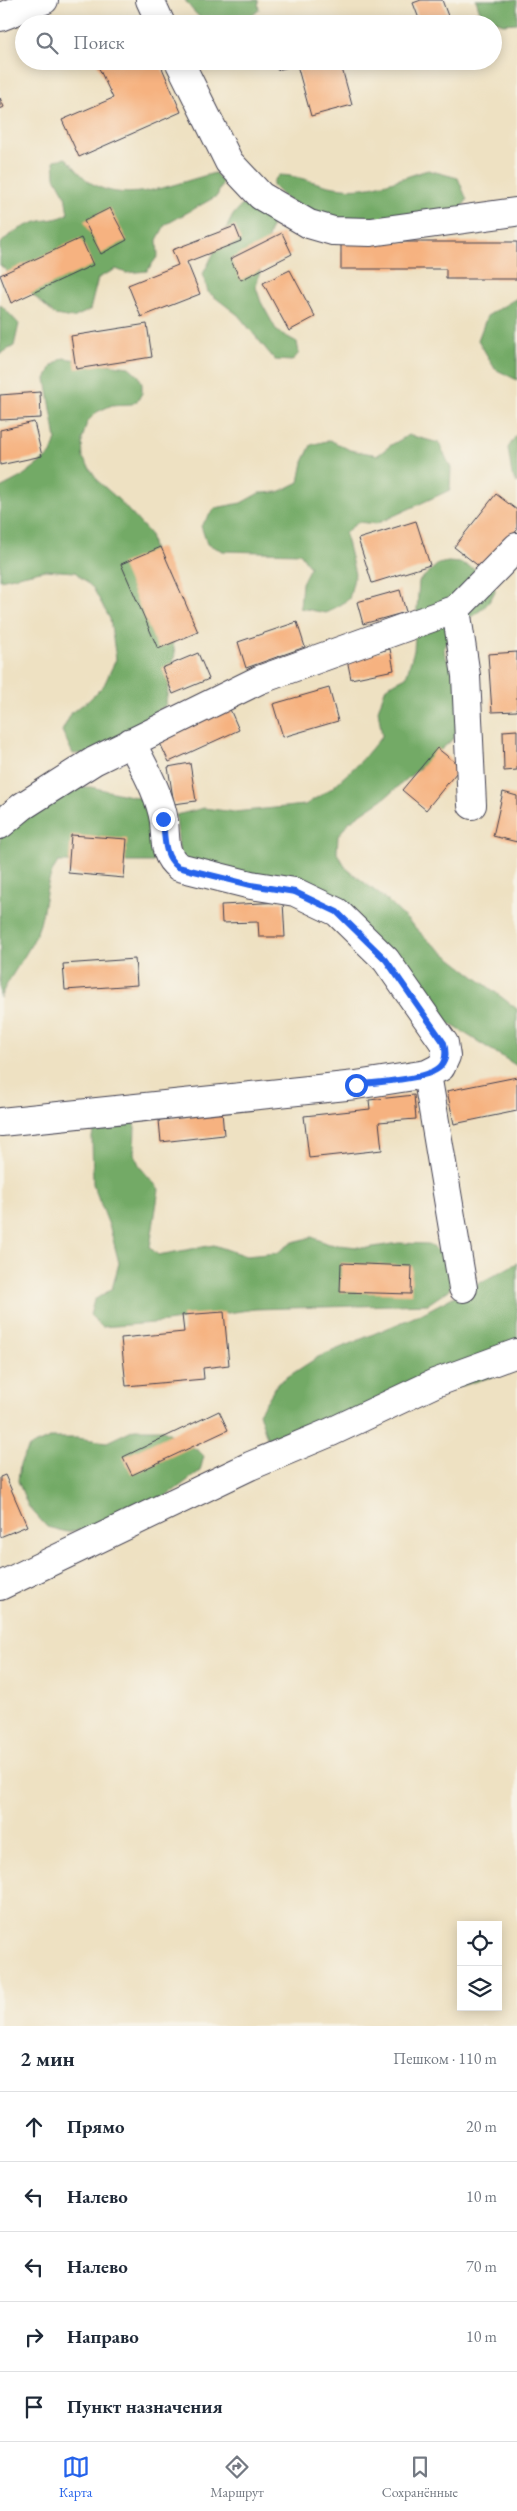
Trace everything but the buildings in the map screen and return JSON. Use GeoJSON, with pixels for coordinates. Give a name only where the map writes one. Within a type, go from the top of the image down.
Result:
{"type":"FeatureCollection","features":[{"type":"Feature","properties":{"kind":"street"},"geometry":{"type":"LineString","coordinates":[[0,17],[44,0]]}},
{"type":"Feature","properties":{"kind":"street"},"geometry":{"type":"LineString","coordinates":[[150,0],[157,15]]}},
{"type":"Feature","properties":{"kind":"street"},"geometry":{"type":"LineString","coordinates":[[183,70],[229,162],[261,196],[309,224],[334,231],[370,232],[515,212]]}},
{"type":"Feature","properties":{"kind":"street"},"geometry":{"type":"LineString","coordinates":[[0,825],[23,806],[94,762],[259,680],[456,609],[517,547]]}},
{"type":"Feature","properties":{"kind":"street"},"geometry":{"type":"LineString","coordinates":[[456,609],[466,676],[472,805]]}},
{"type":"Feature","properties":{"kind":"street"},"geometry":{"type":"LineString","coordinates":[[2,1122],[356,1085],[427,1074],[441,1066],[446,1056],[444,1043],[386,960],[337,912],[295,892],[251,885],[178,867],[171,862],[166,851],[163,819],[154,793],[131,742]]}},
{"type":"Feature","properties":{"kind":"street"},"geometry":{"type":"LineString","coordinates":[[427,1074],[463,1288]]}},
{"type":"Feature","properties":{"kind":"street"},"geometry":{"type":"LineString","coordinates":[[0,1586],[250,1466],[331,1432],[435,1383],[517,1353]]}},
{"type":"Feature","properties":{"kind":"green space"},"geometry":{"type":"Polygon","coordinates":[[[185,0],[258,0],[259,10],[253,15],[197,15],[185,0]]]}},
{"type":"Feature","properties":{"kind":"green space"},"geometry":{"type":"Polygon","coordinates":[[[476,0],[517,0],[517,23],[502,24],[502,15],[481,15],[476,0]]]}},
{"type":"Feature","properties":{"kind":"green space"},"geometry":{"type":"Polygon","coordinates":[[[66,158],[81,175],[105,190],[136,192],[153,190],[215,173],[223,182],[217,196],[165,225],[157,240],[158,256],[147,271],[126,273],[116,269],[98,278],[90,310],[73,318],[55,315],[0,265],[0,244],[8,236],[32,224],[68,214],[65,195],[55,177],[54,160],[66,158]]]}},
{"type":"Feature","properties":{"kind":"green space"},"geometry":{"type":"Polygon","coordinates":[[[428,170],[458,178],[467,200],[459,211],[359,238],[285,198],[273,186],[273,181],[279,175],[295,177],[327,186],[365,188],[428,170]]]}},
{"type":"Feature","properties":{"kind":"green space"},"geometry":{"type":"Polygon","coordinates":[[[252,202],[275,211],[256,287],[261,302],[277,331],[297,342],[299,353],[292,361],[275,360],[238,315],[208,292],[203,274],[233,215],[241,206],[252,202]]]}},
{"type":"Feature","properties":{"kind":"green space"},"geometry":{"type":"Polygon","coordinates":[[[517,298],[517,380],[495,369],[478,340],[487,316],[517,298]]]}},
{"type":"Feature","properties":{"kind":"green space"},"geometry":{"type":"Polygon","coordinates":[[[0,304],[19,324],[14,346],[0,354],[0,304]]]}},
{"type":"Feature","properties":{"kind":"green space"},"geometry":{"type":"Polygon","coordinates":[[[63,358],[129,367],[139,376],[142,384],[142,393],[138,400],[132,404],[112,405],[97,412],[87,422],[82,440],[83,458],[99,482],[118,499],[150,534],[175,653],[165,706],[92,753],[73,754],[62,731],[72,712],[88,701],[104,685],[116,659],[110,619],[93,588],[75,572],[45,570],[0,580],[0,488],[21,477],[51,454],[56,439],[46,379],[52,366],[63,358]]]}},
{"type":"Feature","properties":{"kind":"green space"},"geometry":{"type":"Polygon","coordinates":[[[517,434],[517,483],[512,475],[508,448],[517,434]]]}},
{"type":"Feature","properties":{"kind":"green space"},"geometry":{"type":"Polygon","coordinates":[[[409,435],[439,443],[451,468],[450,490],[376,524],[358,522],[345,533],[355,574],[349,599],[326,613],[300,608],[302,583],[310,567],[300,553],[223,551],[207,544],[201,526],[215,508],[241,503],[259,493],[279,492],[299,482],[303,462],[311,445],[330,440],[350,450],[378,455],[409,435]]]}},
{"type":"Feature","properties":{"kind":"green space"},"geometry":{"type":"Polygon","coordinates":[[[448,562],[461,563],[493,577],[495,591],[488,603],[465,621],[451,636],[444,651],[459,683],[463,726],[451,741],[386,797],[349,822],[338,836],[337,853],[346,868],[389,902],[430,942],[517,1009],[517,1066],[450,1024],[403,981],[305,899],[180,862],[176,815],[204,808],[234,812],[305,805],[332,788],[361,761],[382,736],[378,710],[386,687],[406,677],[414,650],[419,581],[438,564],[448,562]]]}},
{"type":"Feature","properties":{"kind":"green space"},"geometry":{"type":"Polygon","coordinates":[[[59,787],[91,787],[148,800],[159,851],[153,862],[58,862],[48,884],[42,916],[36,934],[0,998],[0,807],[27,795],[59,787]]]}},
{"type":"Feature","properties":{"kind":"green space"},"geometry":{"type":"Polygon","coordinates":[[[99,1105],[128,1111],[135,1127],[134,1153],[140,1167],[159,1189],[150,1247],[158,1255],[214,1245],[246,1256],[277,1253],[293,1242],[312,1237],[329,1244],[367,1248],[399,1243],[429,1244],[449,1259],[454,1275],[449,1290],[428,1304],[255,1309],[166,1322],[102,1327],[90,1315],[94,1300],[112,1289],[119,1263],[110,1228],[93,1184],[92,1137],[99,1105]]]}},
{"type":"Feature","properties":{"kind":"green space"},"geometry":{"type":"Polygon","coordinates":[[[517,1263],[517,1369],[296,1437],[267,1438],[259,1413],[278,1383],[318,1357],[419,1315],[517,1263]]]}},
{"type":"Feature","properties":{"kind":"green space"},"geometry":{"type":"Polygon","coordinates":[[[134,1429],[162,1429],[199,1451],[204,1456],[200,1471],[168,1495],[110,1525],[67,1532],[47,1527],[28,1506],[18,1481],[20,1464],[29,1447],[50,1438],[77,1438],[107,1442],[134,1429]]]}},
{"type":"Feature","properties":{"kind":"route"},"geometry":{"type":"LineString","coordinates":[[163,819],[166,851],[171,862],[178,867],[251,885],[295,892],[313,898],[337,912],[386,960],[444,1043],[446,1056],[441,1066],[427,1074],[356,1085]]}}]}
